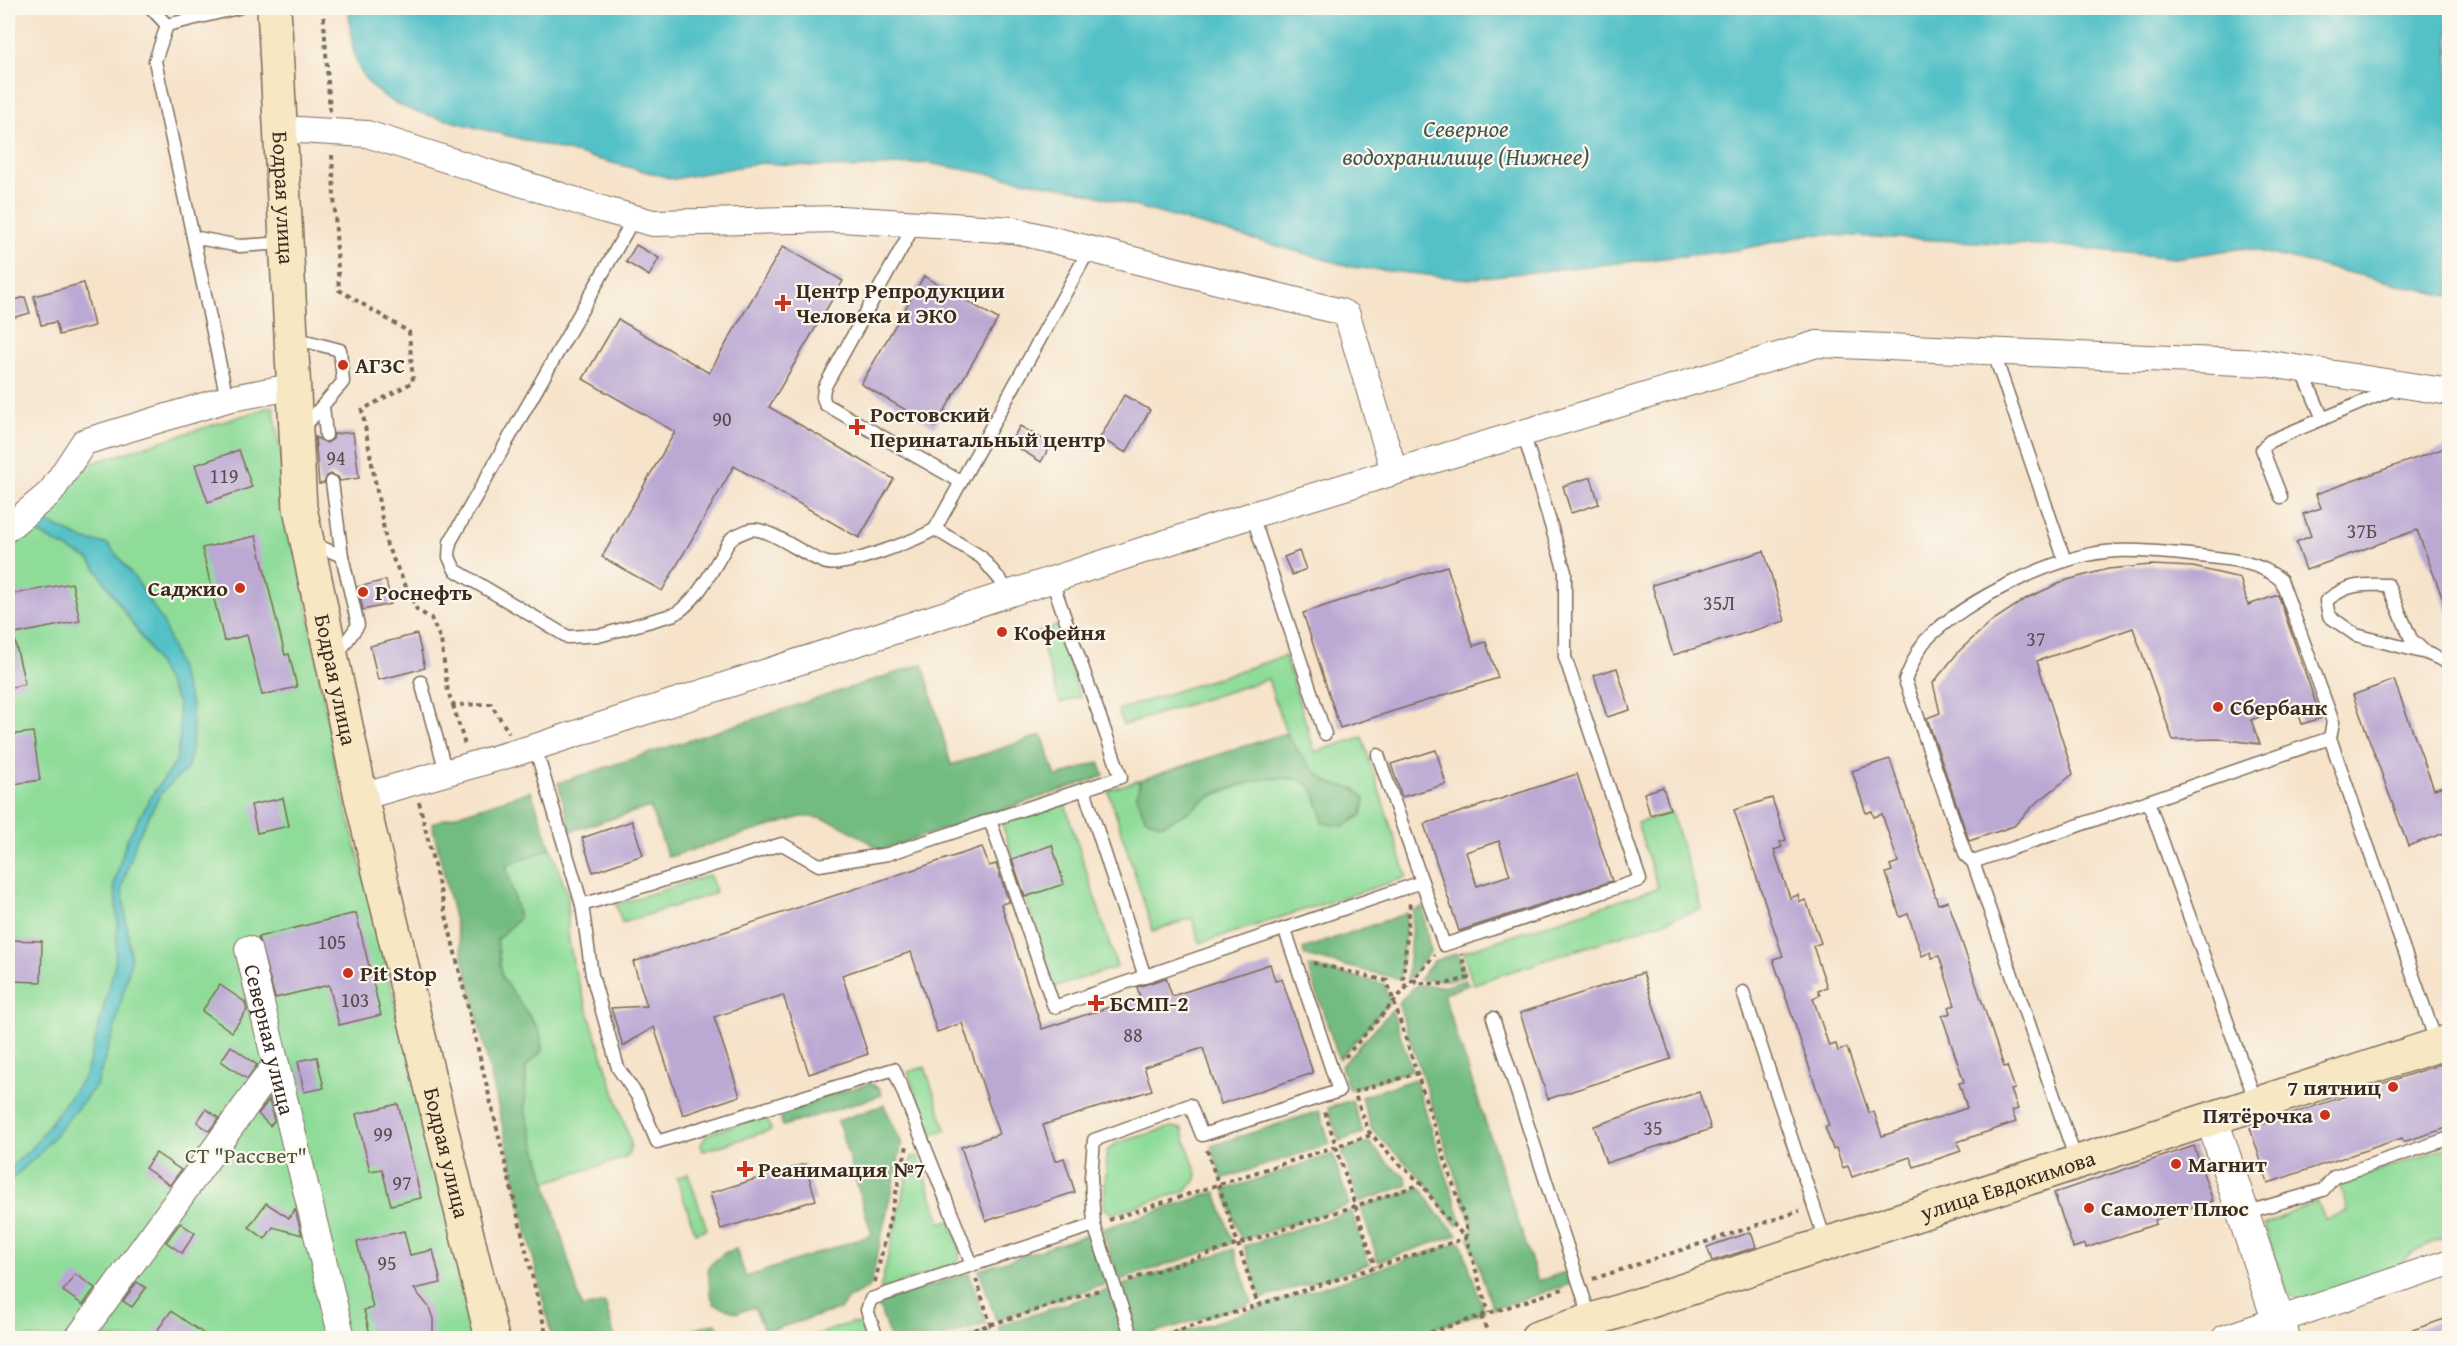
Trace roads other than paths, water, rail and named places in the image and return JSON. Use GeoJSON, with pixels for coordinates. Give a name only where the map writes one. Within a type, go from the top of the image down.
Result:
{"type":"FeatureCollection","features":[{"type":"Feature","properties":{"kind":"main road","name":"Бодрая улица"},"geometry":{"type":"LineString","coordinates":[[274,8],[292,387],[311,436],[300,508],[361,797],[492,1338]]}},
{"type":"Feature","properties":{"kind":"main road","name":"улица Евдокимова"},"geometry":{"type":"LineString","coordinates":[[1566,1332],[1826,1244],[2443,1043]]}},
{"type":"Feature","properties":{"kind":"street"},"geometry":{"type":"LineString","coordinates":[[280,129],[367,134],[653,223],[841,219],[1013,230],[1347,315],[1394,471]]}},
{"type":"Feature","properties":{"kind":"street"},"geometry":{"type":"LineString","coordinates":[[361,797],[527,749],[1252,515],[1817,344],[2264,363],[2450,392]]}},
{"type":"Feature","properties":{"kind":"street"},"geometry":{"type":"LineString","coordinates":[[8,528],[51,492],[84,442],[227,399],[292,387]]}},
{"type":"Feature","properties":{"kind":"street","name":"Северная улица"},"geometry":{"type":"LineString","coordinates":[[248,949],[342,1338]]}},
{"type":"Feature","properties":{"kind":"street"},"geometry":{"type":"LineString","coordinates":[[78,1338],[276,1064]]}},
{"type":"Feature","properties":{"kind":"street"},"geometry":{"type":"LineString","coordinates":[[2212,1119],[2281,1329]]}},
{"type":"Feature","properties":{"kind":"street"},"geometry":{"type":"LineString","coordinates":[[2225,1338],[2281,1329],[2450,1262]]}},
{"type":"Feature","properties":{"kind":"lane"},"geometry":{"type":"LineString","coordinates":[[151,8],[167,25]]}},
{"type":"Feature","properties":{"kind":"lane"},"geometry":{"type":"LineString","coordinates":[[167,25],[238,8]]}},
{"type":"Feature","properties":{"kind":"lane"},"geometry":{"type":"LineString","coordinates":[[167,25],[155,61],[227,399]]}},
{"type":"Feature","properties":{"kind":"lane"},"geometry":{"type":"LineString","coordinates":[[634,218],[450,542],[449,557],[455,570],[568,637],[602,635],[675,614],[696,597],[733,538],[749,530],[760,529],[813,558],[830,564],[845,562],[922,538],[935,529],[1089,249]]}},
{"type":"Feature","properties":{"kind":"lane"},"geometry":{"type":"LineString","coordinates":[[916,223],[824,388],[823,397],[825,404],[961,482]]}},
{"type":"Feature","properties":{"kind":"lane"},"geometry":{"type":"LineString","coordinates":[[193,237],[239,246],[285,243]]}},
{"type":"Feature","properties":{"kind":"lane"},"geometry":{"type":"LineString","coordinates":[[290,337],[340,350],[343,382],[323,406],[311,436]]}},
{"type":"Feature","properties":{"kind":"lane"},"geometry":{"type":"LineString","coordinates":[[1993,351],[2065,561]]}},
{"type":"Feature","properties":{"kind":"lane"},"geometry":{"type":"LineString","coordinates":[[2301,368],[2323,419]]}},
{"type":"Feature","properties":{"kind":"lane"},"geometry":{"type":"LineString","coordinates":[[2280,497],[2262,449],[2270,441],[2406,385]]}},
{"type":"Feature","properties":{"kind":"lane"},"geometry":{"type":"LineString","coordinates":[[311,436],[323,406]]}},
{"type":"Feature","properties":{"kind":"lane"},"geometry":{"type":"LineString","coordinates":[[1378,755],[1417,884],[1444,945],[1640,880],[1564,657],[1565,572],[1523,432]]}},
{"type":"Feature","properties":{"kind":"lane"},"geometry":{"type":"LineString","coordinates":[[332,482],[342,556],[358,625],[333,661]]}},
{"type":"Feature","properties":{"kind":"lane"},"geometry":{"type":"LineString","coordinates":[[1252,515],[1325,734]]}},
{"type":"Feature","properties":{"kind":"lane"},"geometry":{"type":"LineString","coordinates":[[935,529],[981,557],[1012,593]]}},
{"type":"Feature","properties":{"kind":"lane"},"geometry":{"type":"LineString","coordinates":[[308,542],[342,556]]}},
{"type":"Feature","properties":{"kind":"lane"},"geometry":{"type":"LineString","coordinates":[[2076,1162],[1973,862],[1966,856],[1905,680],[1924,641],[1977,599],[2065,561],[2116,551],[2168,552],[2231,560],[2269,570],[2281,580],[2333,722],[2330,738],[2443,1043]]}},
{"type":"Feature","properties":{"kind":"lane"},"geometry":{"type":"LineString","coordinates":[[582,905],[782,844],[819,865],[888,854],[1121,777],[1052,581]]}},
{"type":"Feature","properties":{"kind":"lane"},"geometry":{"type":"LineString","coordinates":[[2426,653],[2412,639],[2388,585],[2365,584],[2340,590],[2325,602],[2329,616],[2356,635],[2426,653],[2450,663]]}},
{"type":"Feature","properties":{"kind":"lane"},"geometry":{"type":"LineString","coordinates":[[421,682],[446,772]]}},
{"type":"Feature","properties":{"kind":"lane"},"geometry":{"type":"LineString","coordinates":[[1973,862],[2330,738]]}},
{"type":"Feature","properties":{"kind":"lane"},"geometry":{"type":"LineString","coordinates":[[527,749],[582,905],[592,975],[618,1068],[638,1096],[657,1142],[894,1069],[972,1266]]}},
{"type":"Feature","properties":{"kind":"lane"},"geometry":{"type":"LineString","coordinates":[[1084,789],[1145,976]]}},
{"type":"Feature","properties":{"kind":"lane"},"geometry":{"type":"LineString","coordinates":[[2148,801],[2256,1104]]}},
{"type":"Feature","properties":{"kind":"lane"},"geometry":{"type":"LineString","coordinates":[[990,820],[1054,1007],[1417,884]]}},
{"type":"Feature","properties":{"kind":"lane"},"geometry":{"type":"LineString","coordinates":[[1132,1338],[1094,1225],[1091,1177],[1094,1140],[1190,1105],[1202,1135],[1340,1090],[1285,930]]}},
{"type":"Feature","properties":{"kind":"lane"},"geometry":{"type":"LineString","coordinates":[[1743,992],[1826,1244]]}},
{"type":"Feature","properties":{"kind":"lane"},"geometry":{"type":"LineString","coordinates":[[1493,1018],[1579,1283],[1566,1332]]}},
{"type":"Feature","properties":{"kind":"lane"},"geometry":{"type":"LineString","coordinates":[[2243,1214],[2323,1190],[2334,1177],[2450,1138]]}},
{"type":"Feature","properties":{"kind":"lane"},"geometry":{"type":"LineString","coordinates":[[877,1338],[867,1310],[871,1299],[1094,1225]]}},
{"type":"Feature","properties":{"kind":"water","name":"Северное водохранилище (Нижнее)"},"geometry":{"type":"Polygon","coordinates":[[[349,8],[2449,8],[2449,296],[2245,248],[2174,258],[2063,246],[1810,234],[1738,250],[1466,279],[1352,267],[1077,190],[928,163],[851,168],[760,163],[674,179],[413,111],[394,102],[369,83],[361,72],[352,44],[349,8]]]}},
{"type":"Feature","properties":{"kind":"water"},"geometry":{"type":"Polygon","coordinates":[[[16,507],[85,540],[108,544],[135,578],[163,622],[192,706],[193,734],[188,768],[161,793],[136,841],[122,887],[131,960],[115,1027],[97,1085],[39,1154],[8,1182],[8,1170],[33,1147],[86,1074],[115,965],[118,923],[114,884],[127,839],[154,792],[176,762],[180,735],[178,703],[150,650],[90,560],[22,525],[8,524],[8,508],[16,507]]]}},
{"type":"Feature","properties":{"kind":"place","name":"Центр Репродукции Человека и ЭКО"},"geometry":{"type":"Point","coordinates":[783,303]}},
{"type":"Feature","properties":{"kind":"place","name":"АГЗС"},"geometry":{"type":"Point","coordinates":[343,365]}},
{"type":"Feature","properties":{"kind":"place","name":"Ростовский Перинатальный центр"},"geometry":{"type":"Point","coordinates":[857,427]}},
{"type":"Feature","properties":{"kind":"place","name":"Саджио"},"geometry":{"type":"Point","coordinates":[240,588]}},
{"type":"Feature","properties":{"kind":"place","name":"Роснефть"},"geometry":{"type":"Point","coordinates":[363,592]}},
{"type":"Feature","properties":{"kind":"place","name":"Кофейня"},"geometry":{"type":"Point","coordinates":[1002,632]}},
{"type":"Feature","properties":{"kind":"place","name":"Сбербанк"},"geometry":{"type":"Point","coordinates":[2218,707]}},
{"type":"Feature","properties":{"kind":"place","name":"Pit Stop"},"geometry":{"type":"Point","coordinates":[348,973]}},
{"type":"Feature","properties":{"kind":"place","name":"БСМП-2"},"geometry":{"type":"Point","coordinates":[1096,1003]}},
{"type":"Feature","properties":{"kind":"place","name":"7 пятниц"},"geometry":{"type":"Point","coordinates":[2393,1087]}},
{"type":"Feature","properties":{"kind":"place","name":"Пятёрочка"},"geometry":{"type":"Point","coordinates":[2325,1115]}},
{"type":"Feature","properties":{"kind":"place","name":"Магнит"},"geometry":{"type":"Point","coordinates":[2176,1164]}},
{"type":"Feature","properties":{"kind":"place","name":"Реанимация №7"},"geometry":{"type":"Point","coordinates":[745,1169]}},
{"type":"Feature","properties":{"kind":"place","name":"Самолет Плюс"},"geometry":{"type":"Point","coordinates":[2089,1208]}},
{"type":"Feature","properties":{"kind":"park label","name":"СТ \"Рассвет\""},"geometry":{"type":"Point","coordinates":[246,1155]}}]}
